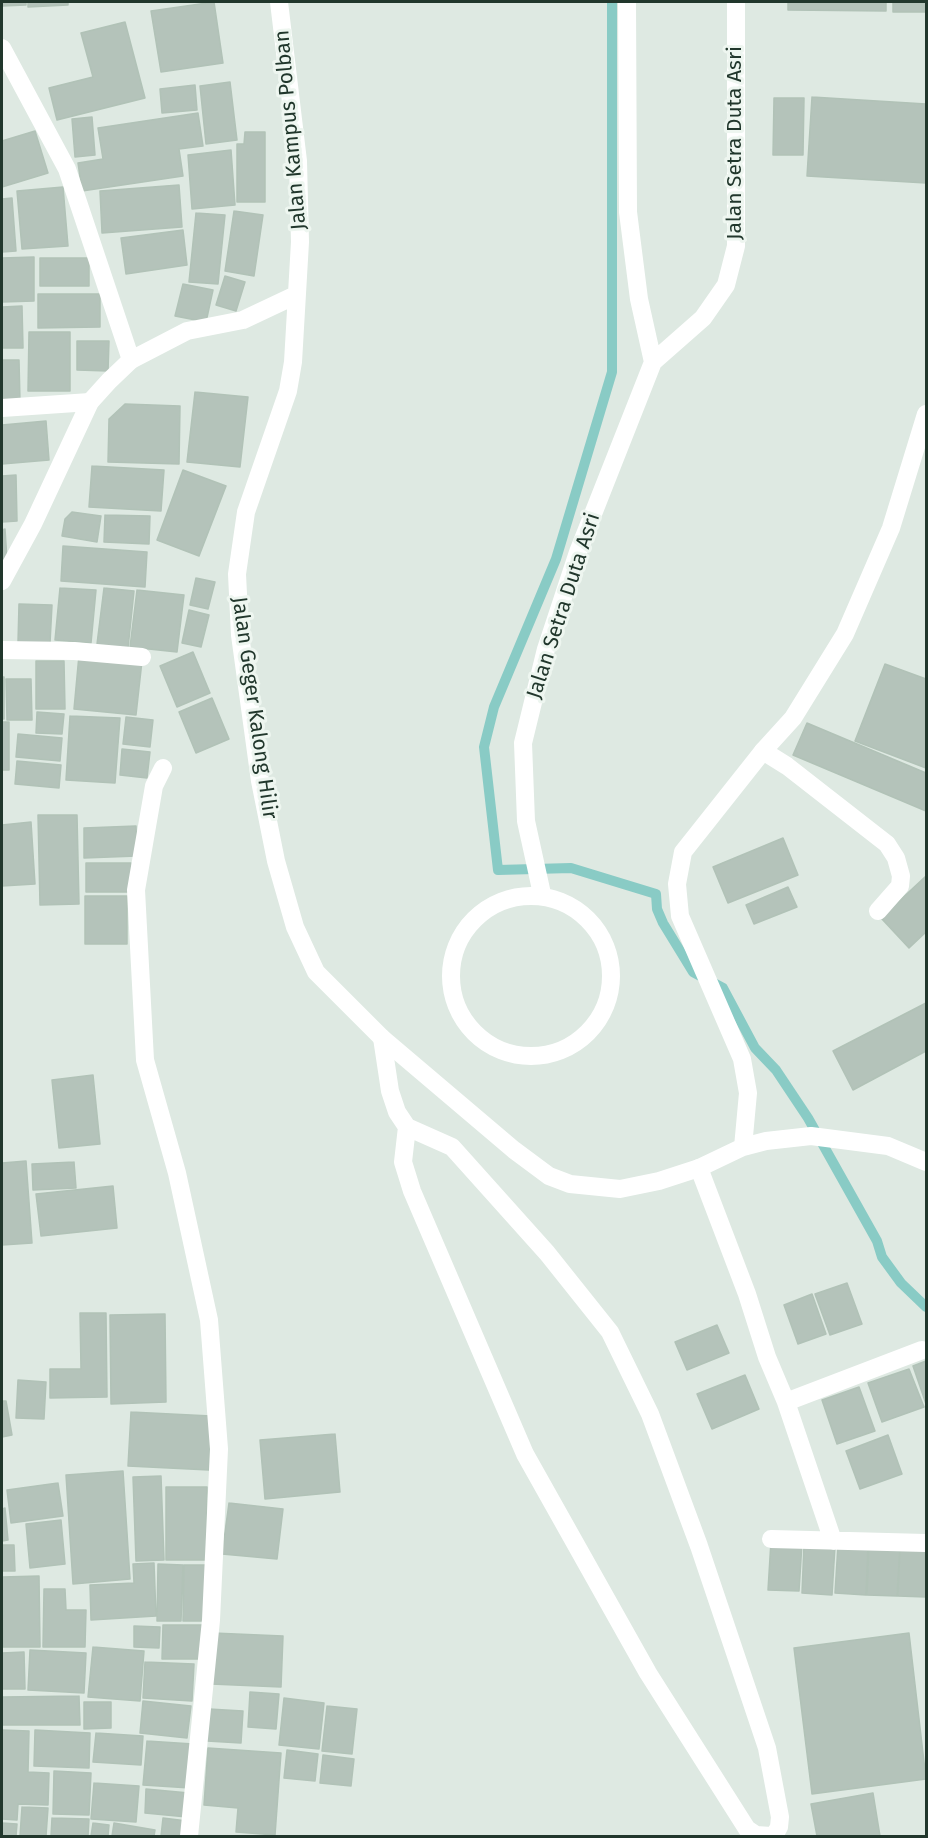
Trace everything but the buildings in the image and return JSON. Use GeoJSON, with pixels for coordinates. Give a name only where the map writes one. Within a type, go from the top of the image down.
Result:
{"type":"FeatureCollection","features":[{"type":"Feature","properties":{"kind":"street","name":"Jalan Kampus Polban"},"geometry":{"type":"LineString","coordinates":[[279,2],[297,161],[300,242],[296,295]]}},
{"type":"Feature","properties":{"kind":"street"},"geometry":{"type":"LineString","coordinates":[[627,2],[628,212],[637,290],[653,362]]}},
{"type":"Feature","properties":{"kind":"street","name":"Jalan Setra Duta Asri"},"geometry":{"type":"LineString","coordinates":[[542,894],[526,821],[523,743],[546,649],[578,552],[653,362],[703,318],[726,285],[736,246],[736,2]]}},
{"type":"Feature","properties":{"kind":"street"},"geometry":{"type":"LineString","coordinates":[[2,48],[67,169],[131,360]]}},
{"type":"Feature","properties":{"kind":"street"},"geometry":{"type":"LineString","coordinates":[[2,581],[33,524],[90,402],[131,360],[187,331],[243,320],[296,295]]}},
{"type":"Feature","properties":{"kind":"street","name":"Jalan Geger Kalong Hilir"},"geometry":{"type":"LineString","coordinates":[[296,295],[288,392],[246,512],[237,574],[240,635],[260,781],[276,861],[295,927],[316,972],[382,1038],[514,1150],[549,1176],[570,1184],[620,1189],[659,1181],[699,1168],[743,1147],[766,1141],[812,1136],[888,1146],[927,1162]]}},
{"type":"Feature","properties":{"kind":"street"},"geometry":{"type":"LineString","coordinates":[[2,408],[90,402]]}},
{"type":"Feature","properties":{"kind":"street"},"geometry":{"type":"LineString","coordinates":[[743,1147],[748,1093],[742,1059],[680,916],[677,884],[683,852],[763,751],[793,718],[845,634],[891,528],[927,414]]}},
{"type":"Feature","properties":{"kind":"street"},"geometry":{"type":"LineString","coordinates":[[2,650],[74,651],[142,657]]}},
{"type":"Feature","properties":{"kind":"street"},"geometry":{"type":"LineString","coordinates":[[763,751],[787,766],[887,844],[896,858],[901,876],[900,886],[878,911]]}},
{"type":"Feature","properties":{"kind":"street"},"geometry":{"type":"LineString","coordinates":[[163,768],[154,786],[136,890],[145,1060],[177,1173],[209,1320],[219,1449],[210,1620],[189,1836]]}},
{"type":"Feature","properties":{"kind":"street"},"geometry":{"type":"LineString","coordinates":[[542,894],[565,904],[586,918],[601,937],[610,961],[611,985],[604,1010],[590,1030],[570,1046],[548,1055],[522,1056],[498,1049],[477,1036],[458,1008],[453,993],[452,967],[459,943],[472,922],[492,907],[516,898],[542,894]]}},
{"type":"Feature","properties":{"kind":"street"},"geometry":{"type":"LineString","coordinates":[[382,1038],[390,1091],[406,1127],[403,1162],[412,1191],[525,1454],[648,1673],[747,1829],[756,1835],[772,1836],[779,1827],[780,1817],[768,1749],[699,1546],[650,1414],[610,1332],[547,1252],[453,1147],[406,1127]]}},
{"type":"Feature","properties":{"kind":"street"},"geometry":{"type":"LineString","coordinates":[[699,1168],[747,1293],[767,1357],[786,1402],[833,1541]]}},
{"type":"Feature","properties":{"kind":"street"},"geometry":{"type":"LineString","coordinates":[[786,1402],[922,1350]]}},
{"type":"Feature","properties":{"kind":"street"},"geometry":{"type":"LineString","coordinates":[[771,1539],[927,1543]]}},
{"type":"Feature","properties":{"kind":"waterway"},"geometry":{"type":"LineString","coordinates":[[612,2],[612,372],[556,559],[494,707],[484,747],[498,870],[571,868],[656,894],[657,909],[663,923],[693,972],[723,988],[755,1048],[776,1070],[808,1118],[877,1241],[882,1257],[901,1283],[926,1307]]}}]}
